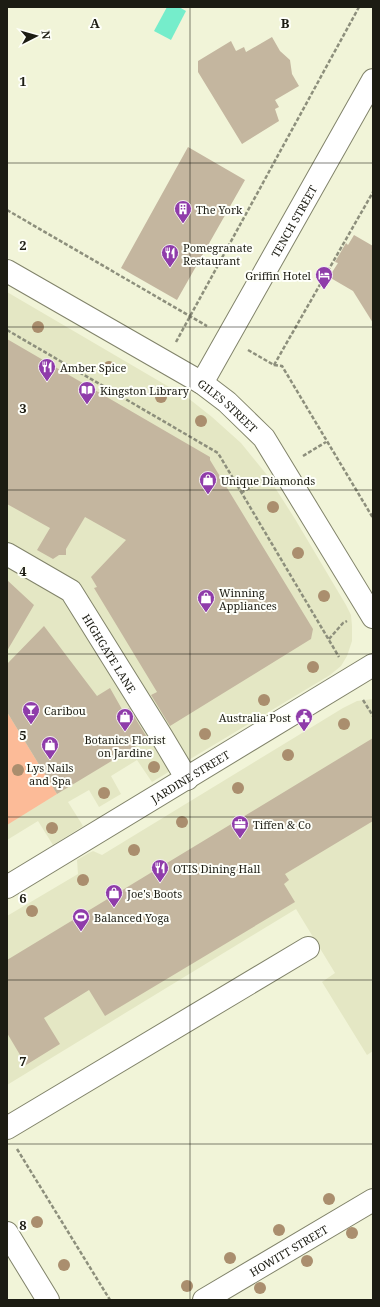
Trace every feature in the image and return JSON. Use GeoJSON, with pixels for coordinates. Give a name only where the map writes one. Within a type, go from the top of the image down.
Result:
{"type":"FeatureCollection","features":[{"type":"Feature","properties":{"kind":"street","name":"TENCH STREET"},"geometry":{"type":"LineString","coordinates":[[202,383],[373,80]]}},
{"type":"Feature","properties":{"kind":"street","name":"GILES STREET"},"geometry":{"type":"LineString","coordinates":[[7,271],[202,383],[227,402],[264,438],[373,617]]}},
{"type":"Feature","properties":{"kind":"street","name":"HIGHGATE LANE"},"geometry":{"type":"LineString","coordinates":[[7,554],[72,591],[186,779]]}},
{"type":"Feature","properties":{"kind":"street","name":"JARDINE STREET"},"geometry":{"type":"LineString","coordinates":[[7,887],[373,665]]}},
{"type":"Feature","properties":{"kind":"street"},"geometry":{"type":"LineString","coordinates":[[11,1137],[308,948]]}},
{"type":"Feature","properties":{"kind":"street","name":"HOWITT STREET"},"geometry":{"type":"LineString","coordinates":[[204,1300],[373,1200]]}},
{"type":"Feature","properties":{"kind":"street"},"geometry":{"type":"LineString","coordinates":[[7,1233],[48,1300]]}},
{"type":"Feature","properties":{"kind":"path"},"geometry":{"type":"LineString","coordinates":[[165,362],[359,7]]}},
{"type":"Feature","properties":{"kind":"path"},"geometry":{"type":"LineString","coordinates":[[373,192],[274,365],[282,366],[373,518]]}},
{"type":"Feature","properties":{"kind":"path"},"geometry":{"type":"LineString","coordinates":[[7,210],[190,316]]}},
{"type":"Feature","properties":{"kind":"path"},"geometry":{"type":"LineString","coordinates":[[7,330],[218,453],[329,639]]}},
{"type":"Feature","properties":{"kind":"path"},"geometry":{"type":"LineString","coordinates":[[11,1137],[110,1300]]}},
{"type":"Feature","properties":{"kind":"shaded area"},"geometry":{"type":"Polygon","coordinates":[[[7,292],[188,398],[241,443],[267,475],[295,519],[346,605],[351,615],[352,626],[352,641],[347,656],[341,666],[330,675],[152,782],[137,760],[111,776],[121,794],[99,807],[89,790],[68,802],[83,826],[53,845],[38,821],[7,840],[7,292]]]}},
{"type":"Feature","properties":{"kind":"shaded area"},"geometry":{"type":"Polygon","coordinates":[[[373,699],[373,1051],[367,1055],[322,982],[335,973],[296,909],[7,1085],[7,916],[78,874],[77,860],[93,851],[102,855],[343,708],[357,701],[373,699]]]}},
{"type":"Feature","properties":{"kind":"shaded area"},"geometry":{"type":"Polygon","coordinates":[[[7,712],[57,794],[7,825],[7,712]]]}},
{"type":"Feature","properties":{"kind":"water"},"geometry":{"type":"Polygon","coordinates":[[[167,7],[179,7],[186,11],[171,40],[154,31],[167,7]]]}},
{"type":"Feature","properties":{"kind":"building"},"geometry":{"type":"Polygon","coordinates":[[[272,37],[280,51],[290,60],[292,74],[299,86],[275,100],[279,107],[275,109],[279,121],[242,144],[198,72],[198,61],[231,41],[236,51],[244,47],[246,52],[272,37]]]}},
{"type":"Feature","properties":{"kind":"building","name":"The York"},"geometry":{"type":"Polygon","coordinates":[[[188,147],[245,180],[177,300],[121,268],[188,147]]]}},
{"type":"Feature","properties":{"kind":"building"},"geometry":{"type":"Polygon","coordinates":[[[354,235],[373,246],[373,323],[353,291],[329,277],[338,263],[335,262],[346,243],[348,245],[354,235]]]}},
{"type":"Feature","properties":{"kind":"building"},"geometry":{"type":"Polygon","coordinates":[[[7,339],[210,457],[210,460],[313,629],[311,639],[170,726],[151,695],[157,692],[94,588],[97,587],[91,577],[126,540],[85,517],[66,549],[66,555],[59,555],[53,559],[37,550],[50,528],[7,504],[7,339]]]}},
{"type":"Feature","properties":{"kind":"building"},"geometry":{"type":"Polygon","coordinates":[[[7,580],[34,605],[7,651],[7,580]]]}},
{"type":"Feature","properties":{"kind":"building"},"geometry":{"type":"Polygon","coordinates":[[[44,626],[97,696],[110,688],[123,711],[129,708],[148,739],[57,794],[7,712],[7,664],[44,626]]]}},
{"type":"Feature","properties":{"kind":"building"},"geometry":{"type":"Polygon","coordinates":[[[373,738],[373,821],[285,874],[289,880],[284,884],[295,902],[105,1016],[89,990],[44,1018],[60,1044],[26,1065],[7,1033],[7,960],[373,738]]]}},
{"type":"Feature","properties":{"kind":"place","name":"The York"},"geometry":{"type":"Point","coordinates":[183,224]}},
{"type":"Feature","properties":{"kind":"place","name":"Pomegranate Restaurant"},"geometry":{"type":"Point","coordinates":[170,268]}},
{"type":"Feature","properties":{"kind":"place","name":"Griffin Hotel"},"geometry":{"type":"Point","coordinates":[324,290]}},
{"type":"Feature","properties":{"kind":"place","name":"Amber Spice"},"geometry":{"type":"Point","coordinates":[47,382]}},
{"type":"Feature","properties":{"kind":"place","name":"Kingston Library"},"geometry":{"type":"Point","coordinates":[87,405]}},
{"type":"Feature","properties":{"kind":"place","name":"Unique Diamonds"},"geometry":{"type":"Point","coordinates":[208,495]}},
{"type":"Feature","properties":{"kind":"place","name":"Winning Appliances"},"geometry":{"type":"Point","coordinates":[206,613]}},
{"type":"Feature","properties":{"kind":"place","name":"Caribou"},"geometry":{"type":"Point","coordinates":[31,725]}},
{"type":"Feature","properties":{"kind":"place","name":"Botanics Florist on Jardine"},"geometry":{"type":"Point","coordinates":[125,732]}},
{"type":"Feature","properties":{"kind":"place","name":"Australia Post"},"geometry":{"type":"Point","coordinates":[304,732]}},
{"type":"Feature","properties":{"kind":"place","name":"Lys Nails and Spa"},"geometry":{"type":"Point","coordinates":[50,760]}},
{"type":"Feature","properties":{"kind":"place","name":"Tiffen & Co"},"geometry":{"type":"Point","coordinates":[240,839]}},
{"type":"Feature","properties":{"kind":"place","name":"OTIS Dining Hall"},"geometry":{"type":"Point","coordinates":[160,883]}},
{"type":"Feature","properties":{"kind":"place","name":"Joe's Boots"},"geometry":{"type":"Point","coordinates":[114,908]}},
{"type":"Feature","properties":{"kind":"place","name":"Balanced Yoga"},"geometry":{"type":"Point","coordinates":[81,932]}}]}
